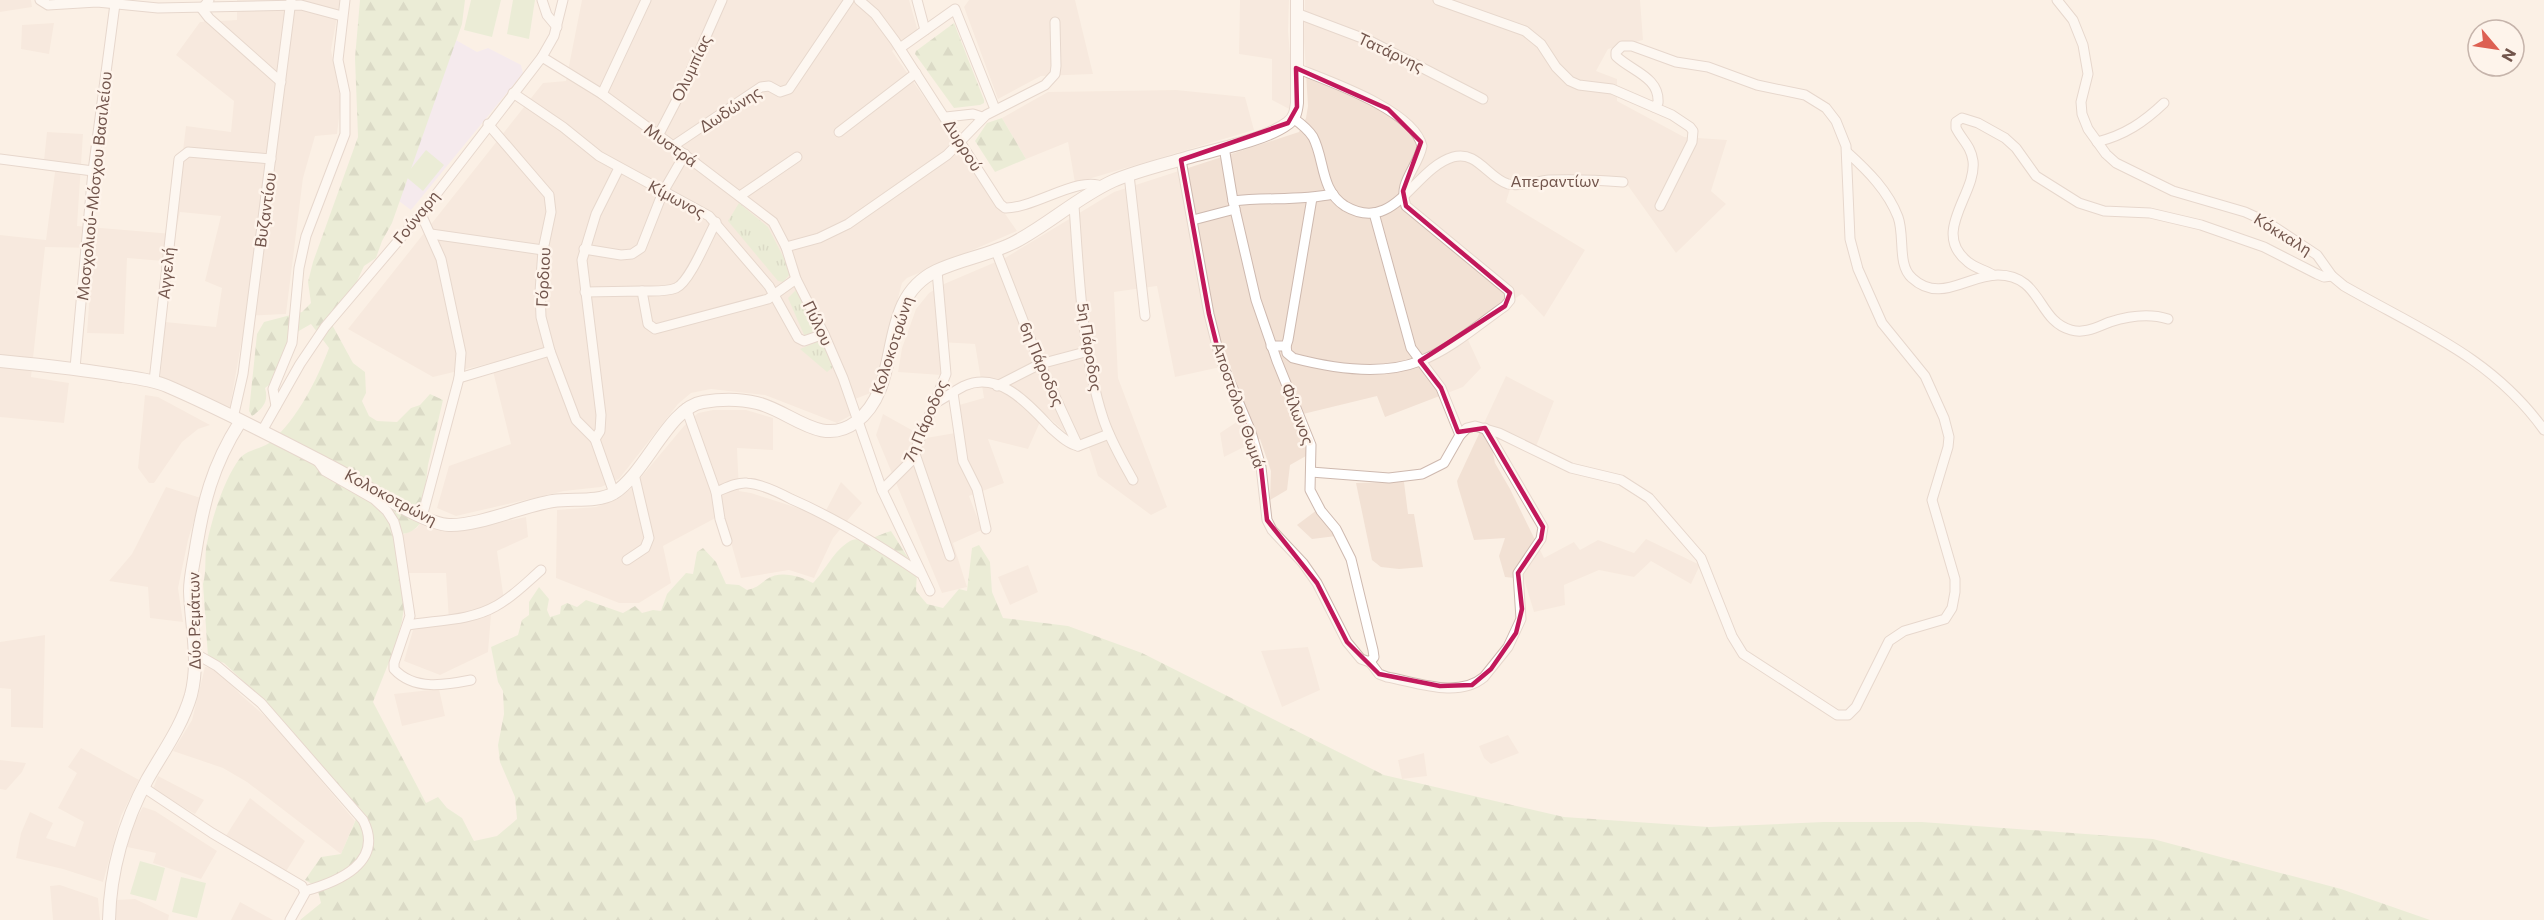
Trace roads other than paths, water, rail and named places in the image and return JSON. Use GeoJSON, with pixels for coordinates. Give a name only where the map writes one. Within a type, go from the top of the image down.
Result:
{"type":"FeatureCollection","features":[{"type":"Feature","properties":{"kind":"street"},"geometry":{"type":"LineString","coordinates":[[40,0],[48,5],[80,2],[202,9],[291,3],[342,16]]}},
{"type":"Feature","properties":{"kind":"street"},"geometry":{"type":"LineString","coordinates":[[202,9],[209,0]]}},
{"type":"Feature","properties":{"kind":"street"},"geometry":{"type":"LineString","coordinates":[[276,406],[273,388],[292,343],[299,268],[306,236],[345,134],[345,93],[338,60],[345,0]]}},
{"type":"Feature","properties":{"kind":"street"},"geometry":{"type":"LineString","coordinates":[[542,0],[547,15],[557,27]]}},
{"type":"Feature","properties":{"kind":"street","name":"Γούναρη"},"geometry":{"type":"LineString","coordinates":[[262,431],[300,364],[325,327],[421,214],[488,124],[542,57],[557,27],[563,0]]}},
{"type":"Feature","properties":{"kind":"street"},"geometry":{"type":"LineString","coordinates":[[602,94],[646,0]]}},
{"type":"Feature","properties":{"kind":"street","name":"Ολυμπίας"},"geometry":{"type":"LineString","coordinates":[[658,136],[685,84],[722,0]]}},
{"type":"Feature","properties":{"kind":"street","name":"Δωδώνης"},"geometry":{"type":"LineString","coordinates":[[673,146],[761,87],[769,86],[780,92],[789,89],[849,0]]}},
{"type":"Feature","properties":{"kind":"street","name":"Δυρρού"},"geometry":{"type":"LineString","coordinates":[[858,0],[875,14],[900,48],[946,117],[994,197],[1005,208],[1024,206],[1089,183],[1102,187]]}},
{"type":"Feature","properties":{"kind":"street"},"geometry":{"type":"LineString","coordinates":[[917,0],[925,30]]}},
{"type":"Feature","properties":{"kind":"street"},"geometry":{"type":"LineString","coordinates":[[1438,0],[1525,31],[1540,44],[1560,72],[1573,84],[1612,89],[1684,122],[1693,131],[1694,137],[1660,206]]}},
{"type":"Feature","properties":{"kind":"street","name":"Κόκκαλη"},"geometry":{"type":"LineString","coordinates":[[2057,0],[2076,26],[2085,50],[2088,74],[2081,102],[2082,114],[2097,142],[2116,163],[2166,188],[2245,212],[2267,222],[2317,255],[2332,276],[2344,286],[2470,356],[2509,390],[2544,430]]}},
{"type":"Feature","properties":{"kind":"street","name":"Βυζαντίου"},"geometry":{"type":"LineString","coordinates":[[237,420],[291,3]]}},
{"type":"Feature","properties":{"kind":"street","name":"Mοσχολιού-Μόσχου Βασιλείου"},"geometry":{"type":"LineString","coordinates":[[75,368],[93,171],[114,4]]}},
{"type":"Feature","properties":{"kind":"street"},"geometry":{"type":"LineString","coordinates":[[1296,6],[1298,103],[1293,118],[1314,139],[1324,176],[1333,194],[1353,209],[1374,213],[1408,343],[1441,388],[1460,435]]}},
{"type":"Feature","properties":{"kind":"street","name":"Τατάρνης"},"geometry":{"type":"LineString","coordinates":[[1296,6],[1370,40],[1483,99]]}},
{"type":"Feature","properties":{"kind":"street"},"geometry":{"type":"LineString","coordinates":[[202,9],[216,26],[281,82]]}},
{"type":"Feature","properties":{"kind":"street"},"geometry":{"type":"LineString","coordinates":[[900,48],[955,9],[995,109]]}},
{"type":"Feature","properties":{"kind":"street"},"geometry":{"type":"LineString","coordinates":[[786,247],[819,238],[848,224],[944,157],[982,117],[1050,80],[1056,66],[1055,22]]}},
{"type":"Feature","properties":{"kind":"street"},"geometry":{"type":"LineString","coordinates":[[1311,472],[1389,478],[1422,474],[1444,463],[1460,435],[1472,427],[1485,428],[1555,462],[1621,480],[1641,491],[1701,558],[1732,636],[1743,654],[1837,715],[1848,715],[1856,707],[1889,640],[1904,631],[1945,619],[1952,608],[1956,592],[1952,566],[1932,500],[1948,447],[1947,430],[1925,376],[1886,330],[1858,269],[1850,239],[1848,216],[1848,153],[1836,121],[1826,108],[1814,99],[1799,93],[1757,85],[1708,67],[1676,62],[1632,46],[1622,46],[1616,52],[1618,58],[1644,75],[1658,91],[1658,103],[1654,107]]}},
{"type":"Feature","properties":{"kind":"street","name":"Μυστρά"},"geometry":{"type":"LineString","coordinates":[[542,57],[602,94],[740,196],[773,222],[786,247]]}},
{"type":"Feature","properties":{"kind":"street"},"geometry":{"type":"LineString","coordinates":[[1296,68],[1376,102],[1415,133],[1421,142],[1421,150],[1404,186],[1403,197],[1406,206],[1484,268],[1509,291],[1509,303],[1449,345],[1419,361],[1368,369],[1293,358],[1287,353],[1286,345],[1312,198]]}},
{"type":"Feature","properties":{"kind":"street"},"geometry":{"type":"LineString","coordinates":[[839,132],[916,73]]}},
{"type":"Feature","properties":{"kind":"street","name":"Κίμωνος"},"geometry":{"type":"LineString","coordinates":[[513,93],[563,127],[593,152],[709,216],[775,296],[796,336],[804,340],[824,333]]}},
{"type":"Feature","properties":{"kind":"street"},"geometry":{"type":"LineString","coordinates":[[2097,142],[2119,136],[2141,124],[2164,103]]}},
{"type":"Feature","properties":{"kind":"street"},"geometry":{"type":"LineString","coordinates":[[946,117],[973,114],[982,117]]}},
{"type":"Feature","properties":{"kind":"street","name":"Κολοκοτρώνη"},"geometry":{"type":"LineString","coordinates":[[856,422],[867,411],[880,387],[906,295],[916,284],[937,271],[996,250],[1032,232],[1102,187],[1129,175],[1276,129],[1293,118]]}},
{"type":"Feature","properties":{"kind":"street"},"geometry":{"type":"LineString","coordinates":[[1993,275],[1963,258],[1953,232],[1954,221],[1973,174],[1970,149],[1956,128],[1956,122],[1962,118],[1978,123],[2005,138],[2016,148],[2036,176],[2079,203],[2104,211],[2150,213],[2201,225],[2264,247],[2324,277],[2332,276]]}},
{"type":"Feature","properties":{"kind":"street","name":"Γόρδιου"},"geometry":{"type":"LineString","coordinates":[[488,124],[549,195],[550,212],[543,250],[540,309],[550,351],[576,420],[595,439],[614,493]]}},
{"type":"Feature","properties":{"kind":"street","name":"Φίλωνος"},"geometry":{"type":"LineString","coordinates":[[1224,147],[1234,205],[1256,300],[1271,345],[1310,442],[1310,490],[1313,498],[1336,529],[1351,559],[1373,650],[1373,660],[1365,660]]}},
{"type":"Feature","properties":{"kind":"street","name":"Αγγελή"},"geometry":{"type":"LineString","coordinates":[[154,381],[179,159],[188,152],[272,159]]}},
{"type":"Feature","properties":{"kind":"street"},"geometry":{"type":"LineString","coordinates":[[1848,153],[1868,172],[1893,207],[1903,237],[1904,266],[1913,279],[1929,288],[1937,290],[1993,275],[2006,275],[2024,282],[2034,291],[2055,322],[2071,330],[2086,331],[2132,316],[2155,316],[2168,319]]}},
{"type":"Feature","properties":{"kind":"street"},"geometry":{"type":"LineString","coordinates":[[584,249],[621,255],[637,251],[644,243],[663,192],[685,154]]}},
{"type":"Feature","properties":{"kind":"street","name":"Απεραντίων"},"geometry":{"type":"LineString","coordinates":[[1374,213],[1392,206],[1434,166],[1459,156],[1473,158],[1495,176],[1511,184],[1576,179],[1623,182]]}},
{"type":"Feature","properties":{"kind":"street"},"geometry":{"type":"LineString","coordinates":[[740,196],[797,157]]}},
{"type":"Feature","properties":{"kind":"street"},"geometry":{"type":"LineString","coordinates":[[0,171],[1,159],[93,171]]}},
{"type":"Feature","properties":{"kind":"street","name":"Αποστόλου Θωμά"},"geometry":{"type":"LineString","coordinates":[[1181,160],[1209,314],[1220,358],[1251,432],[1262,467],[1267,520],[1272,530],[1303,563],[1317,584],[1347,642],[1379,674],[1386,677],[1440,686],[1465,687],[1484,677],[1516,633],[1522,609],[1518,573],[1542,539],[1543,527],[1485,428]]}},
{"type":"Feature","properties":{"kind":"street"},"geometry":{"type":"LineString","coordinates":[[595,439],[600,431],[601,415],[582,267],[584,249],[596,214],[619,168]]}},
{"type":"Feature","properties":{"kind":"street"},"geometry":{"type":"LineString","coordinates":[[1129,175],[1145,316]]}},
{"type":"Feature","properties":{"kind":"street"},"geometry":{"type":"LineString","coordinates":[[1193,219],[1258,198],[1312,198],[1333,194]]}},
{"type":"Feature","properties":{"kind":"street","name":"5η Πάροδος"},"geometry":{"type":"LineString","coordinates":[[1074,206],[1089,351],[1100,410],[1132,480]]}},
{"type":"Feature","properties":{"kind":"street"},"geometry":{"type":"LineString","coordinates":[[421,214],[441,259],[460,339],[459,378],[422,517]]}},
{"type":"Feature","properties":{"kind":"street"},"geometry":{"type":"LineString","coordinates":[[585,292],[663,291],[680,286],[688,276],[716,222]]}},
{"type":"Feature","properties":{"kind":"street"},"geometry":{"type":"LineString","coordinates":[[431,234],[543,250]]}},
{"type":"Feature","properties":{"kind":"street","name":"Πύλου"},"geometry":{"type":"LineString","coordinates":[[786,247],[796,279],[824,333],[843,378],[856,422],[882,490],[930,591]]}},
{"type":"Feature","properties":{"kind":"street","name":"6η Πάροδος"},"geometry":{"type":"LineString","coordinates":[[996,250],[1040,364],[1078,446]]}},
{"type":"Feature","properties":{"kind":"street","name":"7η Πάροδος"},"geometry":{"type":"LineString","coordinates":[[882,490],[906,467],[915,454],[946,374],[937,271]]}},
{"type":"Feature","properties":{"kind":"street"},"geometry":{"type":"LineString","coordinates":[[642,291],[648,324],[655,329],[775,296],[796,279]]}},
{"type":"Feature","properties":{"kind":"street"},"geometry":{"type":"LineString","coordinates":[[1271,345],[1286,345]]}},
{"type":"Feature","properties":{"kind":"street"},"geometry":{"type":"LineString","coordinates":[[459,378],[550,351]]}},
{"type":"Feature","properties":{"kind":"street"},"geometry":{"type":"LineString","coordinates":[[997,386],[1040,364],[1089,351]]}},
{"type":"Feature","properties":{"kind":"street","name":"Κολοκοτρώνη"},"geometry":{"type":"LineString","coordinates":[[0,361],[75,368],[154,381],[262,431],[422,517],[443,524],[459,524],[551,501],[595,498],[614,493]]}},
{"type":"Feature","properties":{"kind":"street"},"geometry":{"type":"LineString","coordinates":[[935,403],[970,384],[997,386],[1022,398],[1060,436],[1078,446],[1109,434]]}},
{"type":"Feature","properties":{"kind":"street"},"geometry":{"type":"LineString","coordinates":[[953,393],[963,462],[976,489],[986,530]]}},
{"type":"Feature","properties":{"kind":"street"},"geometry":{"type":"LineString","coordinates":[[614,493],[634,474],[686,408],[693,404],[718,400],[752,402],[814,429],[827,432],[843,429],[856,422]]}},
{"type":"Feature","properties":{"kind":"street"},"geometry":{"type":"LineString","coordinates":[[686,408],[716,492],[720,519],[727,541]]}},
{"type":"Feature","properties":{"kind":"street","name":"Δύο Ρεμάτων"},"geometry":{"type":"LineString","coordinates":[[109,920],[111,889],[119,852],[129,822],[143,788],[184,714],[195,674],[196,654],[190,585],[200,519],[211,478],[237,420]]}},
{"type":"Feature","properties":{"kind":"street"},"geometry":{"type":"LineString","coordinates":[[915,454],[951,556]]}},
{"type":"Feature","properties":{"kind":"street"},"geometry":{"type":"LineString","coordinates":[[315,458],[325,471],[374,499],[392,517],[398,536],[409,606],[408,625],[394,663],[398,672],[420,683],[433,686],[471,680]]}},
{"type":"Feature","properties":{"kind":"street"},"geometry":{"type":"LineString","coordinates":[[627,560],[645,548],[649,538],[634,474]]}},
{"type":"Feature","properties":{"kind":"street"},"geometry":{"type":"LineString","coordinates":[[716,492],[742,483],[750,483],[779,493],[886,549],[920,573]]}},
{"type":"Feature","properties":{"kind":"street"},"geometry":{"type":"LineString","coordinates":[[408,625],[465,617],[487,611],[508,599],[541,570]]}},
{"type":"Feature","properties":{"kind":"street"},"geometry":{"type":"LineString","coordinates":[[196,654],[217,666],[261,703],[363,820],[368,829],[368,842],[357,867],[338,881],[305,891],[290,920]]}},
{"type":"Feature","properties":{"kind":"street"},"geometry":{"type":"LineString","coordinates":[[143,788],[212,833],[302,886],[305,891]]}}]}
